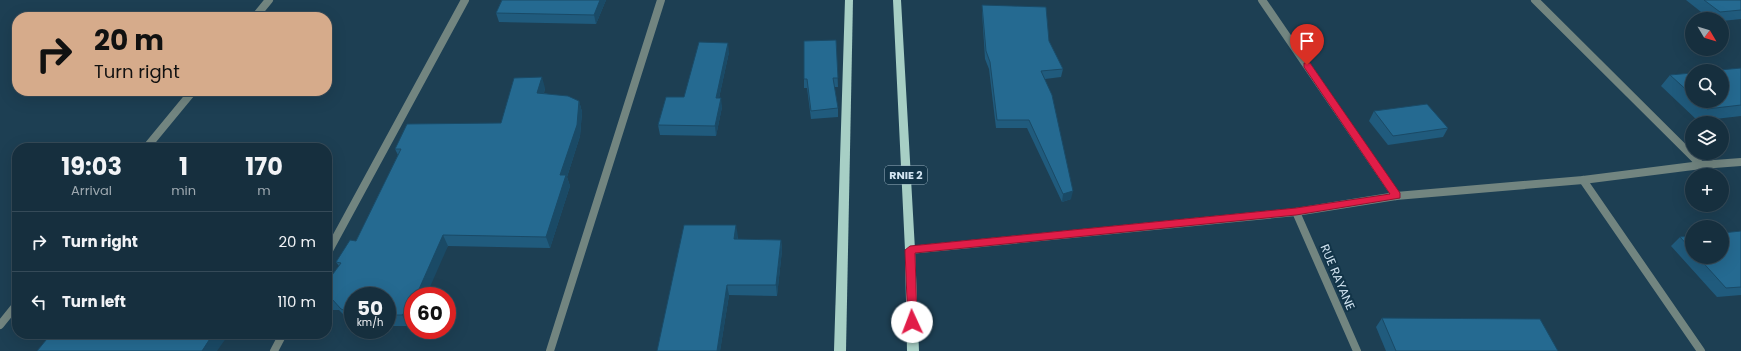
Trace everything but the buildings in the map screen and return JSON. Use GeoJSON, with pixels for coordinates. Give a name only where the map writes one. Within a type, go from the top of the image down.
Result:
{"type":"FeatureCollection","features":[{"type":"Feature","properties":{"kind":"main road"},"geometry":{"type":"LineString","coordinates":[[840,351],[849,0]]}},
{"type":"Feature","properties":{"kind":"main road","name":"RNIE 2"},"geometry":{"type":"LineString","coordinates":[[897,0],[910,250],[913,351]]}},
{"type":"Feature","properties":{"kind":"street"},"geometry":{"type":"LineString","coordinates":[[259,12],[269,0]]}},
{"type":"Feature","properties":{"kind":"street"},"geometry":{"type":"LineString","coordinates":[[332,245],[465,0]]}},
{"type":"Feature","properties":{"kind":"street"},"geometry":{"type":"LineString","coordinates":[[550,351],[661,0]]}},
{"type":"Feature","properties":{"kind":"street"},"geometry":{"type":"LineString","coordinates":[[1262,0],[1396,196]]}},
{"type":"Feature","properties":{"kind":"street"},"geometry":{"type":"LineString","coordinates":[[1535,0],[1701,165]]}},
{"type":"Feature","properties":{"kind":"street"},"geometry":{"type":"LineString","coordinates":[[150,143],[189,96]]}},
{"type":"Feature","properties":{"kind":"street"},"geometry":{"type":"LineString","coordinates":[[910,250],[1296,212],[1396,196],[1583,180],[1701,165],[1741,162]]}},
{"type":"Feature","properties":{"kind":"street"},"geometry":{"type":"LineString","coordinates":[[1583,180],[1701,351]]}},
{"type":"Feature","properties":{"kind":"street","name":"RUE RAYANE"},"geometry":{"type":"LineString","coordinates":[[1296,212],[1357,351]]}},
{"type":"Feature","properties":{"kind":"street"},"geometry":{"type":"LineString","coordinates":[[0,325],[12,310]]}},
{"type":"Feature","properties":{"kind":"street"},"geometry":{"type":"LineString","coordinates":[[274,351],[280,339]]}},
{"type":"Feature","properties":{"kind":"route"},"geometry":{"type":"LineString","coordinates":[[912,322],[910,250],[1296,212],[1396,196],[1307,65]]}}]}
